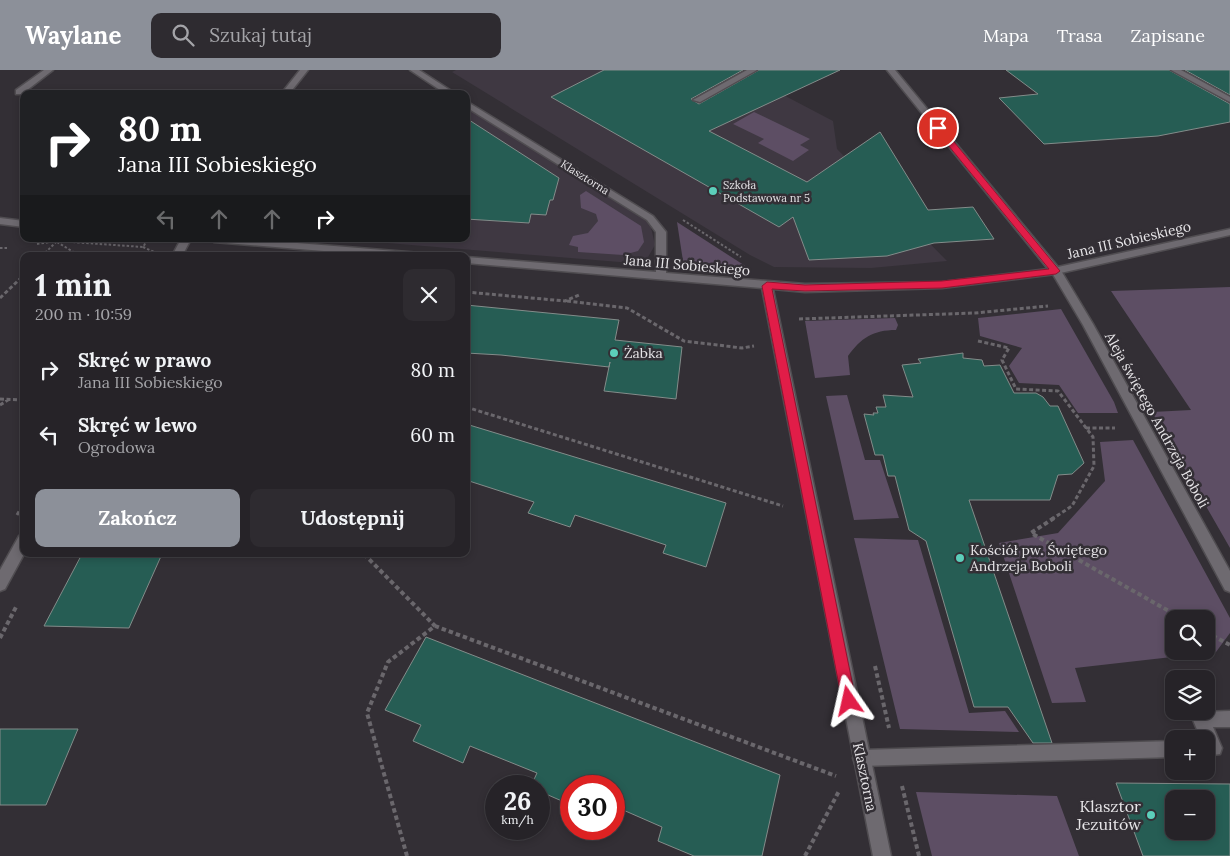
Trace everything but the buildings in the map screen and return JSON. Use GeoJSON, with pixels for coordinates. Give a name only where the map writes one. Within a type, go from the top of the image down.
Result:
{"type":"FeatureCollection","features":[{"type":"Feature","properties":{"kind":"street"},"geometry":{"type":"LineString","coordinates":[[22,90],[49,70]]}},
{"type":"Feature","properties":{"kind":"street"},"geometry":{"type":"LineString","coordinates":[[288,90],[304,70]]}},
{"type":"Feature","properties":{"kind":"street"},"geometry":{"type":"LineString","coordinates":[[414,70],[446,90]]}},
{"type":"Feature","properties":{"kind":"street"},"geometry":{"type":"LineString","coordinates":[[697,100],[753,70]]}},
{"type":"Feature","properties":{"kind":"street","name":"Aleja świętego Andrzeja Boboli"},"geometry":{"type":"LineString","coordinates":[[891,70],[1056,271],[1088,324],[1230,585]]}},
{"type":"Feature","properties":{"kind":"street"},"geometry":{"type":"LineString","coordinates":[[1175,70],[1230,100]]}},
{"type":"Feature","properties":{"kind":"street","name":"Klasztorna"},"geometry":{"type":"LineString","coordinates":[[470,106],[650,218],[661,232],[661,276]]}},
{"type":"Feature","properties":{"kind":"street"},"geometry":{"type":"LineString","coordinates":[[0,221],[20,224]]}},
{"type":"Feature","properties":{"kind":"street","name":"Jana III Sobieskiego"},"geometry":{"type":"LineString","coordinates":[[470,260],[805,288],[942,285],[1056,271],[1230,232]]}},
{"type":"Feature","properties":{"kind":"street"},"geometry":{"type":"LineString","coordinates":[[245,242],[350,252]]}},
{"type":"Feature","properties":{"kind":"street","name":"Klasztorna"},"geometry":{"type":"LineString","coordinates":[[767,286],[882,856]]}},
{"type":"Feature","properties":{"kind":"street"},"geometry":{"type":"LineString","coordinates":[[0,584],[20,547]]}},
{"type":"Feature","properties":{"kind":"street"},"geometry":{"type":"LineString","coordinates":[[1206,730],[1202,720],[1230,719]]}},
{"type":"Feature","properties":{"kind":"street"},"geometry":{"type":"LineString","coordinates":[[861,758],[1165,749]]}},
{"type":"Feature","properties":{"kind":"path"},"geometry":{"type":"LineString","coordinates":[[46,252],[56,242]]}},
{"type":"Feature","properties":{"kind":"path"},"geometry":{"type":"LineString","coordinates":[[59,242],[74,252]]}},
{"type":"Feature","properties":{"kind":"path"},"geometry":{"type":"LineString","coordinates":[[71,242],[143,247],[154,252]]}},
{"type":"Feature","properties":{"kind":"path"},"geometry":{"type":"LineString","coordinates":[[143,247],[146,242]]}},
{"type":"Feature","properties":{"kind":"path"},"geometry":{"type":"LineString","coordinates":[[0,298],[20,279]]}},
{"type":"Feature","properties":{"kind":"path"},"geometry":{"type":"LineString","coordinates":[[565,301],[627,308],[684,341],[742,348],[759,346]]}},
{"type":"Feature","properties":{"kind":"path"},"geometry":{"type":"LineString","coordinates":[[978,341],[1009,348],[1002,360],[1016,388],[1058,392],[1093,437],[1094,466],[1072,506],[1031,533],[1167,610]]}},
{"type":"Feature","properties":{"kind":"path"},"geometry":{"type":"LineString","coordinates":[[0,399],[20,400]]}},
{"type":"Feature","properties":{"kind":"path"},"geometry":{"type":"LineString","coordinates":[[0,405],[9,400]]}},
{"type":"Feature","properties":{"kind":"path"},"geometry":{"type":"LineString","coordinates":[[470,408],[786,507]]}},
{"type":"Feature","properties":{"kind":"path"},"geometry":{"type":"LineString","coordinates":[[367,557],[434,626],[836,776]]}},
{"type":"Feature","properties":{"kind":"path"},"geometry":{"type":"LineString","coordinates":[[407,856],[367,713],[388,662],[434,626]]}},
{"type":"Feature","properties":{"kind":"path"},"geometry":{"type":"LineString","coordinates":[[1215,637],[1230,645]]}},
{"type":"Feature","properties":{"kind":"path"},"geometry":{"type":"LineString","coordinates":[[805,856],[839,790]]}},
{"type":"Feature","properties":{"kind":"shaded area","name":"Szkoła Podstawowa nr 5"},"geometry":{"type":"Polygon","coordinates":[[[456,70],[776,70],[755,80],[833,121],[837,149],[947,261],[871,268],[774,267],[750,255],[452,72],[456,70]]]}},
{"type":"Feature","properties":{"kind":"shaded area"},"geometry":{"type":"Polygon","coordinates":[[[470,110],[650,223],[655,245],[644,264],[374,242],[470,242],[470,110]]]}},
{"type":"Feature","properties":{"kind":"shaded area"},"geometry":{"type":"Polygon","coordinates":[[[754,112],[810,139],[800,145],[809,150],[793,161],[758,143],[764,139],[733,124],[754,112]]]}},
{"type":"Feature","properties":{"kind":"shaded area"},"geometry":{"type":"Polygon","coordinates":[[[586,191],[641,226],[644,242],[638,251],[623,255],[578,252],[578,247],[569,245],[573,236],[588,233],[598,221],[596,214],[581,208],[580,195],[586,191]]]}},
{"type":"Feature","properties":{"kind":"shaded area"},"geometry":{"type":"Polygon","coordinates":[[[677,222],[750,269],[683,261],[677,222]]]}},
{"type":"Feature","properties":{"kind":"shaded area"},"geometry":{"type":"Polygon","coordinates":[[[1230,287],[1230,548],[1152,412],[1191,410],[1111,291],[1230,287]]]}},
{"type":"Feature","properties":{"kind":"shaded area"},"geometry":{"type":"Polygon","coordinates":[[[1061,309],[1114,402],[1118,413],[1078,413],[1059,385],[1019,383],[1009,366],[1022,348],[980,336],[978,318],[1061,309]]]}},
{"type":"Feature","properties":{"kind":"shaded area"},"geometry":{"type":"Polygon","coordinates":[[[895,318],[898,325],[896,330],[874,333],[868,336],[848,356],[850,375],[815,378],[805,321],[895,318]]]}},
{"type":"Feature","properties":{"kind":"shaded area"},"geometry":{"type":"Polygon","coordinates":[[[847,395],[865,460],[880,460],[899,518],[854,520],[826,396],[847,395]]]}},
{"type":"Feature","properties":{"kind":"shaded area"},"geometry":{"type":"Polygon","coordinates":[[[1133,440],[1230,618],[1230,633],[1215,652],[1215,610],[1165,610],[1165,658],[1075,668],[1086,702],[1052,703],[999,543],[1058,533],[1105,481],[1100,442],[1133,440]]]}},
{"type":"Feature","properties":{"kind":"shaded area"},"geometry":{"type":"Polygon","coordinates":[[[854,538],[918,540],[969,713],[1005,711],[1019,732],[900,729],[854,538]]]}},
{"type":"Feature","properties":{"kind":"shaded area"},"geometry":{"type":"Polygon","coordinates":[[[916,792],[1057,796],[1079,856],[932,856],[916,792]]]}},
{"type":"Feature","properties":{"kind":"place","name":"Szkoła Podstawowa nr 5"},"geometry":{"type":"Point","coordinates":[713,191]}},
{"type":"Feature","properties":{"kind":"place","name":"Żabka"},"geometry":{"type":"Point","coordinates":[614,353]}},
{"type":"Feature","properties":{"kind":"place","name":"Kościół pw. Świętego Andrzeja Boboli"},"geometry":{"type":"Point","coordinates":[960,558]}},
{"type":"Feature","properties":{"kind":"place","name":"Klasztor Jezuitów"},"geometry":{"type":"Point","coordinates":[1151,815]}},
{"type":"Feature","properties":{"kind":"route"},"geometry":{"type":"LineString","coordinates":[[849,701],[767,286],[805,288],[942,285],[1056,271],[938,128]]}}]}
